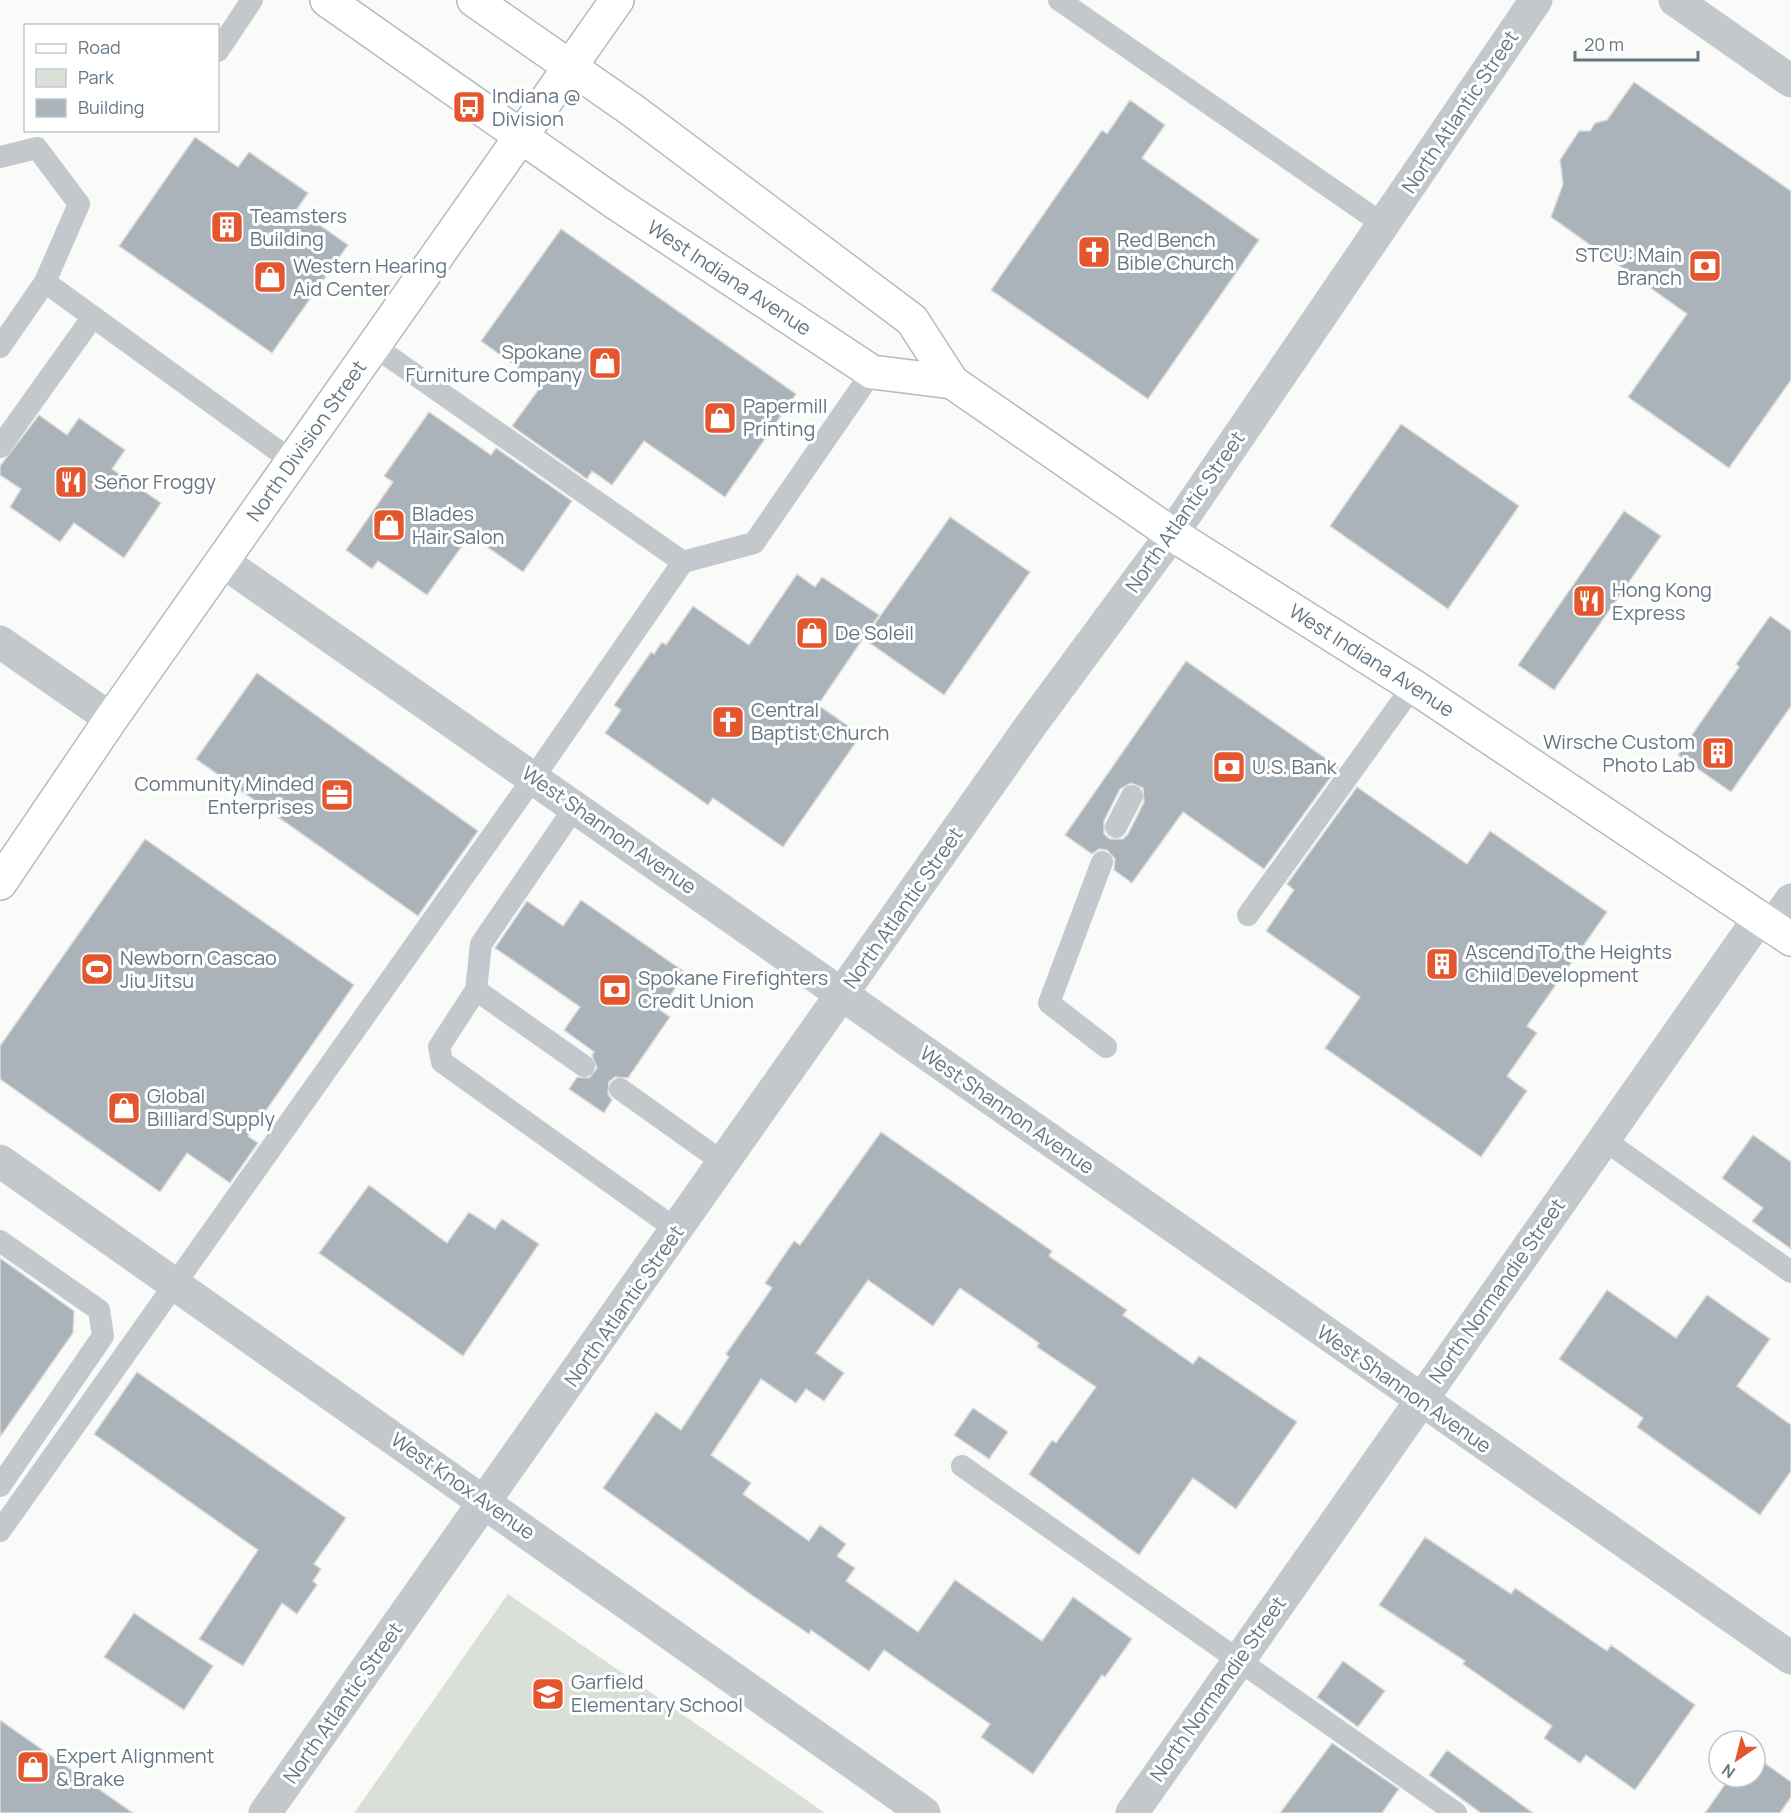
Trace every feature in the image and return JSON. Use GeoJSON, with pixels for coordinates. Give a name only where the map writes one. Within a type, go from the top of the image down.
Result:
{"type":"FeatureCollection","features":[{"type":"Feature","properties":{"kind":"main road","name":"West Indiana Avenue"},"geometry":{"type":"LineString","coordinates":[[327,0],[616,203],[872,372],[952,382]]}},
{"type":"Feature","properties":{"kind":"main road","name":"West Indiana Avenue"},"geometry":{"type":"LineString","coordinates":[[474,0],[571,66],[912,320],[952,382],[1172,534],[1779,920]]}},
{"type":"Feature","properties":{"kind":"main road","name":"North Division Street"},"geometry":{"type":"LineString","coordinates":[[0,883],[111,719],[617,0]]}},
{"type":"Feature","properties":{"kind":"street","name":"North Atlantic Street"},"geometry":{"type":"LineString","coordinates":[[266,1813],[1031,725],[1172,534],[1536,0]]}},
{"type":"Feature","properties":{"kind":"street"},"geometry":{"type":"LineString","coordinates":[[1675,0],[1791,81]]}},
{"type":"Feature","properties":{"kind":"street","name":"West Shannon Avenue"},"geometry":{"type":"LineString","coordinates":[[222,561],[534,777],[1420,1401],[1791,1658]]}},
{"type":"Feature","properties":{"kind":"street"},"geometry":{"type":"LineString","coordinates":[[0,642],[111,719]]}},
{"type":"Feature","properties":{"kind":"street","name":"North Normandie Street"},"geometry":{"type":"LineString","coordinates":[[1132,1813],[1603,1139],[1779,920]]}},
{"type":"Feature","properties":{"kind":"street","name":"West Knox Avenue"},"geometry":{"type":"LineString","coordinates":[[0,1161],[924,1813]]}},
{"type":"Feature","properties":{"kind":"lane"},"geometry":{"type":"LineString","coordinates":[[219,50],[252,0]]}},
{"type":"Feature","properties":{"kind":"lane"},"geometry":{"type":"LineString","coordinates":[[1059,0],[1384,225]]}},
{"type":"Feature","properties":{"kind":"lane"},"geometry":{"type":"LineString","coordinates":[[0,157],[37,148],[79,204],[45,282],[0,346]]}},
{"type":"Feature","properties":{"kind":"lane"},"geometry":{"type":"LineString","coordinates":[[45,282],[292,461]]}},
{"type":"Feature","properties":{"kind":"lane"},"geometry":{"type":"LineString","coordinates":[[0,447],[92,318]]}},
{"type":"Feature","properties":{"kind":"lane"},"geometry":{"type":"LineString","coordinates":[[374,346],[683,562]]}},
{"type":"Feature","properties":{"kind":"lane"},"geometry":{"type":"LineString","coordinates":[[0,1531],[173,1283],[534,777],[683,562],[754,543],[872,372]]}},
{"type":"Feature","properties":{"kind":"lane"},"geometry":{"type":"LineString","coordinates":[[1248,915],[1413,686]]}},
{"type":"Feature","properties":{"kind":"lane"},"geometry":{"type":"LineString","coordinates":[[1116,826],[1132,796]]}},
{"type":"Feature","properties":{"kind":"lane"},"geometry":{"type":"LineString","coordinates":[[575,807],[481,944],[476,990],[439,1047],[442,1062],[677,1230]]}},
{"type":"Feature","properties":{"kind":"lane"},"geometry":{"type":"LineString","coordinates":[[1102,862],[1049,1003],[1106,1047]]}},
{"type":"Feature","properties":{"kind":"lane"},"geometry":{"type":"LineString","coordinates":[[476,990],[584,1066]]}},
{"type":"Feature","properties":{"kind":"lane"},"geometry":{"type":"LineString","coordinates":[[621,1089],[724,1163]]}},
{"type":"Feature","properties":{"kind":"lane"},"geometry":{"type":"LineString","coordinates":[[1603,1139],[1791,1272]]}},
{"type":"Feature","properties":{"kind":"lane"},"geometry":{"type":"LineString","coordinates":[[0,1241],[99,1310],[103,1336],[0,1486]]}},
{"type":"Feature","properties":{"kind":"lane"},"geometry":{"type":"LineString","coordinates":[[962,1466],[1456,1813]]}},
{"type":"Feature","properties":{"kind":"green space","name":"Garfield Elementary School"},"geometry":{"type":"Polygon","coordinates":[[[508,1594],[825,1813],[354,1813],[508,1594]]]}},
{"type":"Feature","properties":{"kind":"building","name":"STCU: Main Branch"},"geometry":{"type":"Polygon","coordinates":[[[1634,82],[1791,191],[1791,380],[1729,468],[1628,397],[1687,314],[1551,217],[1563,184],[1560,160],[1579,131],[1590,131],[1595,123],[1607,120],[1634,82]]]}},
{"type":"Feature","properties":{"kind":"building"},"geometry":{"type":"Polygon","coordinates":[[[1130,100],[1165,125],[1142,158],[1259,240],[1148,399],[991,290],[1102,130],[1107,134],[1130,100]]]}},
{"type":"Feature","properties":{"kind":"building","name":"Teamsters Building"},"geometry":{"type":"Polygon","coordinates":[[[195,137],[238,167],[249,152],[308,193],[297,209],[348,245],[272,353],[119,246],[195,137]]]}},
{"type":"Feature","properties":{"kind":"building","name":"Spokane Furniture Company"},"geometry":{"type":"Polygon","coordinates":[[[561,229],[796,394],[725,497],[644,441],[612,485],[592,471],[587,479],[512,426],[542,385],[481,341],[561,229]]]}},
{"type":"Feature","properties":{"kind":"building"},"geometry":{"type":"Polygon","coordinates":[[[429,412],[491,455],[496,448],[572,501],[523,572],[470,535],[427,595],[378,561],[372,569],[346,550],[393,482],[384,476],[429,412]]]}},
{"type":"Feature","properties":{"kind":"building","name":"Señor Froggy"},"geometry":{"type":"Polygon","coordinates":[[[39,415],[67,435],[79,418],[125,450],[112,469],[161,503],[124,558],[74,523],[60,542],[10,507],[21,489],[0,475],[0,466],[39,415]]]}},
{"type":"Feature","properties":{"kind":"building"},"geometry":{"type":"Polygon","coordinates":[[[1401,424],[1519,506],[1448,609],[1330,526],[1401,424]]]}},
{"type":"Feature","properties":{"kind":"building","name":"Hong Kong Express"},"geometry":{"type":"Polygon","coordinates":[[[1624,511],[1661,536],[1554,690],[1518,665],[1624,511]]]}},
{"type":"Feature","properties":{"kind":"building"},"geometry":{"type":"Polygon","coordinates":[[[950,517],[1030,572],[944,695],[864,639],[950,517]]]}},
{"type":"Feature","properties":{"kind":"building","name":"Central Baptist Church"},"geometry":{"type":"Polygon","coordinates":[[[797,574],[815,587],[822,577],[879,615],[818,705],[861,735],[783,847],[713,798],[708,805],[605,733],[621,710],[614,705],[651,652],[654,654],[662,642],[666,645],[693,606],[749,645],[797,574]]]}},
{"type":"Feature","properties":{"kind":"building"},"geometry":{"type":"Polygon","coordinates":[[[1770,616],[1791,631],[1791,706],[1731,792],[1678,755],[1739,667],[1736,664],[1770,616]]]}},
{"type":"Feature","properties":{"kind":"building","name":"U.S. Bank"},"geometry":{"type":"Polygon","coordinates":[[[1186,661],[1338,767],[1264,869],[1183,812],[1132,883],[1114,870],[1115,859],[1107,850],[1099,849],[1092,854],[1065,835],[1186,661]],[[1131,783],[1120,789],[1104,821],[1104,834],[1110,839],[1123,839],[1128,834],[1144,802],[1143,788],[1131,783]]]}},
{"type":"Feature","properties":{"kind":"building","name":"Community Minded Enterprises"},"geometry":{"type":"Polygon","coordinates":[[[257,673],[478,831],[418,916],[196,759],[257,673]]]}},
{"type":"Feature","properties":{"kind":"building","name":"Ascend To the Heights Child Development"},"geometry":{"type":"Polygon","coordinates":[[[1357,787],[1467,864],[1490,831],[1607,912],[1527,1026],[1537,1033],[1507,1076],[1527,1091],[1481,1157],[1325,1048],[1360,997],[1266,931],[1294,890],[1287,884],[1357,787]]]}},
{"type":"Feature","properties":{"kind":"building"},"geometry":{"type":"Polygon","coordinates":[[[145,839],[354,985],[248,1136],[258,1143],[230,1183],[187,1153],[160,1192],[0,1079],[0,1046],[145,839]]]}},
{"type":"Feature","properties":{"kind":"building","name":"Spokane Firefighters Credit Union"},"geometry":{"type":"Polygon","coordinates":[[[581,900],[686,973],[660,1010],[670,1017],[628,1078],[615,1077],[609,1082],[608,1094],[612,1100],[604,1113],[569,1089],[577,1077],[589,1078],[597,1068],[592,1055],[594,1052],[564,1030],[580,1007],[495,948],[527,901],[563,926],[581,900]]]}},
{"type":"Feature","properties":{"kind":"building"},"geometry":{"type":"Polygon","coordinates":[[[881,1132],[1052,1251],[1049,1256],[1127,1310],[1123,1315],[1193,1364],[1199,1356],[1297,1422],[1236,1509],[1193,1478],[1139,1555],[1029,1474],[1052,1440],[1056,1443],[1096,1387],[1037,1347],[1039,1343],[960,1288],[933,1326],[868,1280],[816,1353],[844,1373],[824,1401],[806,1389],[796,1403],[761,1379],[711,1455],[751,1483],[743,1494],[809,1541],[820,1525],[846,1544],[837,1556],[855,1568],[846,1581],[918,1632],[955,1580],[1042,1641],[1073,1597],[1132,1639],[1105,1677],[1102,1675],[1033,1774],[981,1737],[990,1724],[884,1650],[869,1671],[811,1630],[809,1634],[753,1596],[603,1488],[656,1412],[681,1430],[729,1357],[726,1354],[772,1288],[765,1283],[794,1241],[800,1245],[881,1132]]]}},
{"type":"Feature","properties":{"kind":"building"},"geometry":{"type":"Polygon","coordinates":[[[1753,1135],[1791,1162],[1791,1249],[1752,1221],[1763,1208],[1722,1178],[1753,1135]]]}},
{"type":"Feature","properties":{"kind":"building"},"geometry":{"type":"Polygon","coordinates":[[[369,1185],[447,1243],[469,1212],[495,1229],[502,1219],[539,1244],[463,1356],[319,1253],[369,1185]]]}},
{"type":"Feature","properties":{"kind":"building"},"geometry":{"type":"Polygon","coordinates":[[[0,1258],[74,1311],[73,1333],[0,1437],[0,1258]]]}},
{"type":"Feature","properties":{"kind":"building"},"geometry":{"type":"Polygon","coordinates":[[[1607,1290],[1676,1338],[1707,1295],[1770,1339],[1737,1386],[1791,1425],[1791,1471],[1760,1515],[1637,1427],[1643,1418],[1559,1359],[1607,1290]]]}},
{"type":"Feature","properties":{"kind":"building"},"geometry":{"type":"Polygon","coordinates":[[[137,1372],[346,1518],[314,1564],[321,1569],[313,1581],[317,1585],[297,1614],[282,1603],[243,1666],[199,1639],[258,1550],[94,1434],[137,1372]]]}},
{"type":"Feature","properties":{"kind":"building"},"geometry":{"type":"Polygon","coordinates":[[[973,1408],[1008,1432],[989,1459],[954,1435],[973,1408]]]}},
{"type":"Feature","properties":{"kind":"building"},"geometry":{"type":"Polygon","coordinates":[[[1425,1537],[1511,1594],[1515,1588],[1607,1651],[1611,1645],[1695,1705],[1635,1790],[1586,1755],[1580,1763],[1544,1738],[1552,1726],[1463,1664],[1465,1661],[1379,1605],[1425,1537]]]}},
{"type":"Feature","properties":{"kind":"building"},"geometry":{"type":"Polygon","coordinates":[[[134,1613],[213,1666],[184,1710],[104,1657],[134,1613]]]}},
{"type":"Feature","properties":{"kind":"building"},"geometry":{"type":"Polygon","coordinates":[[[1343,1661],[1385,1691],[1358,1727],[1317,1697],[1343,1661]]]}},
{"type":"Feature","properties":{"kind":"building","name":"Expert Alignment & Brake"},"geometry":{"type":"Polygon","coordinates":[[[0,1720],[133,1813],[0,1813],[0,1720]]]}},
{"type":"Feature","properties":{"kind":"building"},"geometry":{"type":"Polygon","coordinates":[[[1332,1743],[1399,1789],[1382,1813],[1280,1813],[1332,1743]]]}},
{"type":"Feature","properties":{"kind":"building"},"geometry":{"type":"Polygon","coordinates":[[[1447,1750],[1533,1813],[1481,1813],[1429,1775],[1447,1750]]]}},
{"type":"Feature","properties":{"kind":"building"},"geometry":{"type":"Polygon","coordinates":[[[1767,1765],[1791,1782],[1791,1797],[1780,1813],[1705,1813],[1722,1789],[1767,1789],[1767,1765]]]}},
{"type":"Feature","properties":{"kind":"place","name":"Indiana @ Division"},"geometry":{"type":"Point","coordinates":[469,107]}},
{"type":"Feature","properties":{"kind":"place","name":"Teamsters Building"},"geometry":{"type":"Point","coordinates":[227,227]}},
{"type":"Feature","properties":{"kind":"place","name":"Red Bench Bible Church"},"geometry":{"type":"Point","coordinates":[1094,252]}},
{"type":"Feature","properties":{"kind":"place","name":"STCU: Main Branch"},"geometry":{"type":"Point","coordinates":[1705,266]}},
{"type":"Feature","properties":{"kind":"place","name":"Western Hearing Aid Center"},"geometry":{"type":"Point","coordinates":[270,277]}},
{"type":"Feature","properties":{"kind":"place","name":"Spokane Furniture Company"},"geometry":{"type":"Point","coordinates":[605,363]}},
{"type":"Feature","properties":{"kind":"place","name":"Papermill Printing"},"geometry":{"type":"Point","coordinates":[720,418]}},
{"type":"Feature","properties":{"kind":"place","name":"Señor Froggy"},"geometry":{"type":"Point","coordinates":[71,482]}},
{"type":"Feature","properties":{"kind":"place","name":"Blades Hair Salon"},"geometry":{"type":"Point","coordinates":[389,525]}},
{"type":"Feature","properties":{"kind":"place","name":"Hong Kong Express"},"geometry":{"type":"Point","coordinates":[1589,601]}},
{"type":"Feature","properties":{"kind":"place","name":"De Soleil"},"geometry":{"type":"Point","coordinates":[812,633]}},
{"type":"Feature","properties":{"kind":"place","name":"Central Baptist Church"},"geometry":{"type":"Point","coordinates":[728,722]}},
{"type":"Feature","properties":{"kind":"place","name":"Wirsche Custom Photo Lab"},"geometry":{"type":"Point","coordinates":[1718,753]}},
{"type":"Feature","properties":{"kind":"place","name":"U.S. Bank"},"geometry":{"type":"Point","coordinates":[1229,767]}},
{"type":"Feature","properties":{"kind":"place","name":"Community Minded Enterprises"},"geometry":{"type":"Point","coordinates":[337,795]}},
{"type":"Feature","properties":{"kind":"place","name":"Ascend To the Heights Child Development"},"geometry":{"type":"Point","coordinates":[1442,964]}},
{"type":"Feature","properties":{"kind":"place","name":"Newborn Cascao Jiu Jitsu"},"geometry":{"type":"Point","coordinates":[97,969]}},
{"type":"Feature","properties":{"kind":"place","name":"Spokane Firefighters Credit Union"},"geometry":{"type":"Point","coordinates":[615,990]}},
{"type":"Feature","properties":{"kind":"place","name":"Global Billiard Supply"},"geometry":{"type":"Point","coordinates":[124,1108]}},
{"type":"Feature","properties":{"kind":"place","name":"Garfield Elementary School"},"geometry":{"type":"Point","coordinates":[548,1694]}},
{"type":"Feature","properties":{"kind":"place","name":"Expert Alignment & Brake"},"geometry":{"type":"Point","coordinates":[33,1767]}}]}
